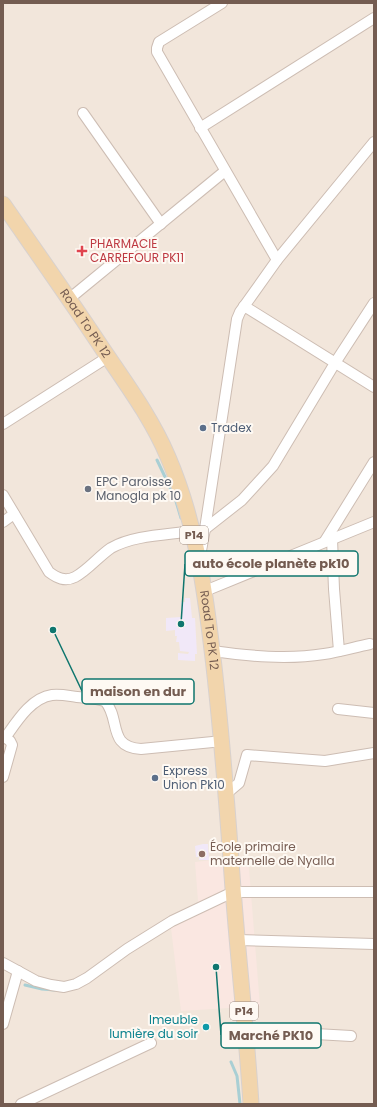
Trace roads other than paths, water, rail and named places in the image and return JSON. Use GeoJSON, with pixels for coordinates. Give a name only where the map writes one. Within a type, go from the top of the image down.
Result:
{"type":"FeatureCollection","features":[{"type":"Feature","properties":{"kind":"main road","name":"Road To PK 12"},"geometry":{"type":"LineString","coordinates":[[3,204],[130,388],[161,442],[199,530],[200,558],[222,741],[238,940]]}},
{"type":"Feature","properties":{"kind":"main road","name":"P14"},"geometry":{"type":"LineString","coordinates":[[238,940],[251,1104]]}},
{"type":"Feature","properties":{"kind":"street"},"geometry":{"type":"LineString","coordinates":[[222,3],[159,42],[156,48],[200,128],[277,260]]}},
{"type":"Feature","properties":{"kind":"street"},"geometry":{"type":"LineString","coordinates":[[200,128],[374,18]]}},
{"type":"Feature","properties":{"kind":"street"},"geometry":{"type":"LineString","coordinates":[[83,113],[161,224]]}},
{"type":"Feature","properties":{"kind":"street"},"geometry":{"type":"LineString","coordinates":[[199,530],[237,319],[244,306],[277,260],[374,142]]}},
{"type":"Feature","properties":{"kind":"street"},"geometry":{"type":"LineString","coordinates":[[69,299],[225,171]]}},
{"type":"Feature","properties":{"kind":"street"},"geometry":{"type":"LineString","coordinates":[[3,495],[49,572],[57,579],[74,577],[110,549],[121,543],[199,530],[242,500],[273,466],[335,363],[374,303]]}},
{"type":"Feature","properties":{"kind":"street"},"geometry":{"type":"LineString","coordinates":[[244,306],[374,387]]}},
{"type":"Feature","properties":{"kind":"street"},"geometry":{"type":"LineString","coordinates":[[3,424],[108,357]]}},
{"type":"Feature","properties":{"kind":"street"},"geometry":{"type":"LineString","coordinates":[[339,651],[328,540],[374,462]]}},
{"type":"Feature","properties":{"kind":"street"},"geometry":{"type":"LineString","coordinates":[[3,522],[14,514]]}},
{"type":"Feature","properties":{"kind":"street"},"geometry":{"type":"LineString","coordinates":[[205,591],[374,522]]}},
{"type":"Feature","properties":{"kind":"street"},"geometry":{"type":"LineString","coordinates":[[212,651],[263,657],[306,656],[324,654],[370,644]]}},
{"type":"Feature","properties":{"kind":"street"},"geometry":{"type":"LineString","coordinates":[[3,776],[12,745],[10,741],[4,737],[33,703],[52,695],[62,695],[105,702],[109,706],[121,741],[126,746],[133,748],[141,749],[222,741]]}},
{"type":"Feature","properties":{"kind":"street"},"geometry":{"type":"LineString","coordinates":[[338,710],[374,713]]}},
{"type":"Feature","properties":{"kind":"street"},"geometry":{"type":"LineString","coordinates":[[226,794],[239,783],[247,755],[325,761],[374,753]]}},
{"type":"Feature","properties":{"kind":"street"},"geometry":{"type":"LineString","coordinates":[[3,964],[36,981],[64,987],[76,984],[87,978],[127,949],[172,921],[233,892],[374,892]]}},
{"type":"Feature","properties":{"kind":"street"},"geometry":{"type":"LineString","coordinates":[[238,940],[374,944]]}},
{"type":"Feature","properties":{"kind":"street"},"geometry":{"type":"LineString","coordinates":[[3,1024],[18,971]]}},
{"type":"Feature","properties":{"kind":"street"},"geometry":{"type":"LineString","coordinates":[[246,1030],[351,1036]]}},
{"type":"Feature","properties":{"kind":"street"},"geometry":{"type":"LineString","coordinates":[[20,1104],[151,1043]]}},
{"type":"Feature","properties":{"kind":"waterway"},"geometry":{"type":"LineString","coordinates":[[157,460],[175,498],[181,518]]}},
{"type":"Feature","properties":{"kind":"waterway"},"geometry":{"type":"LineString","coordinates":[[25,985],[55,990]]}},
{"type":"Feature","properties":{"kind":"waterway"},"geometry":{"type":"LineString","coordinates":[[231,1062],[237,1076],[240,1104]]}},
{"type":"Feature","properties":{"kind":"place","name":"PHARMACIE CARREFOUR PK11"},"geometry":{"type":"Point","coordinates":[82,251]}},
{"type":"Feature","properties":{"kind":"place","name":"Tradex"},"geometry":{"type":"Point","coordinates":[203,428]}},
{"type":"Feature","properties":{"kind":"place","name":"EPC Paroisse Manogla pk 10"},"geometry":{"type":"Point","coordinates":[88,489]}},
{"type":"Feature","properties":{"kind":"place","name":"auto école planète pk10"},"geometry":{"type":"Point","coordinates":[181,624]}},
{"type":"Feature","properties":{"kind":"place","name":"maison en dur"},"geometry":{"type":"Point","coordinates":[53,630]}},
{"type":"Feature","properties":{"kind":"place","name":"Express Union Pk10"},"geometry":{"type":"Point","coordinates":[155,778]}},
{"type":"Feature","properties":{"kind":"place","name":"École primaire maternelle de Nyalla"},"geometry":{"type":"Point","coordinates":[202,854]}},
{"type":"Feature","properties":{"kind":"place","name":"Marché PK10"},"geometry":{"type":"Point","coordinates":[216,967]}},
{"type":"Feature","properties":{"kind":"place","name":"Imeuble lumière du soir"},"geometry":{"type":"Point","coordinates":[206,1027]}}]}
